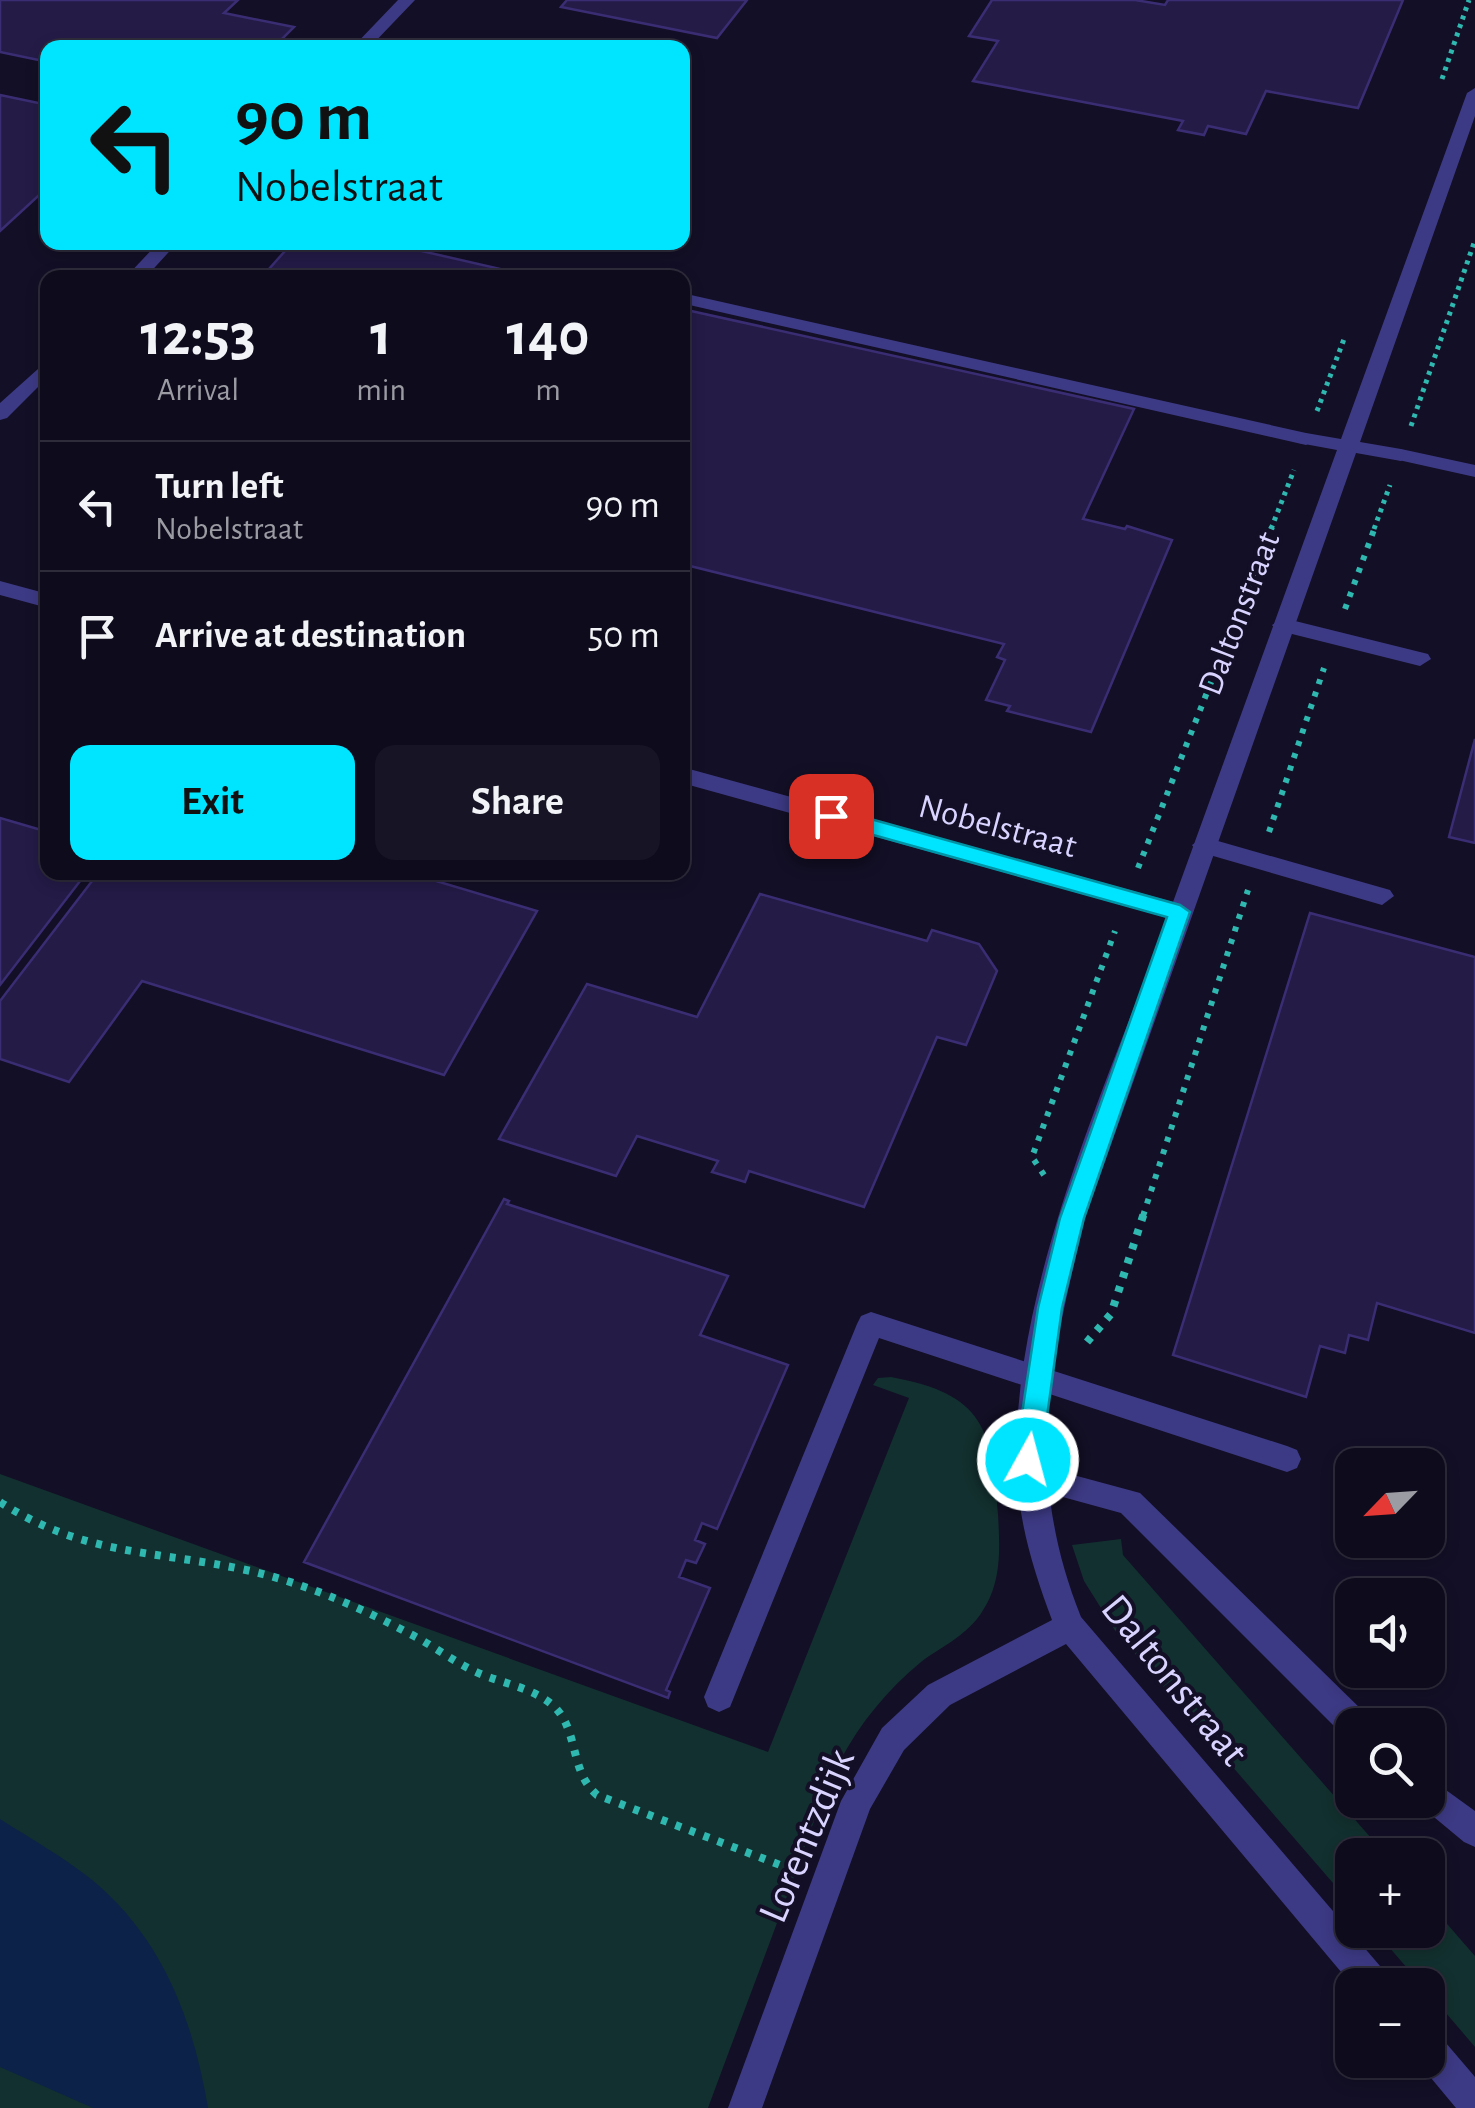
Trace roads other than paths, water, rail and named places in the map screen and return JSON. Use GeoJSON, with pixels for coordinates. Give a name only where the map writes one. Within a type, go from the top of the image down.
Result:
{"type":"FeatureCollection","features":[{"type":"Feature","properties":{"kind":"street"},"geometry":{"type":"LineString","coordinates":[[368,40],[407,0]]}},
{"type":"Feature","properties":{"kind":"street","name":"Daltonstraat"},"geometry":{"type":"LineString","coordinates":[[1360,1968],[1070,1626],[1052,1589],[1029,1476],[1038,1378],[1072,1218],[1475,93]]}},
{"type":"Feature","properties":{"kind":"street"},"geometry":{"type":"LineString","coordinates":[[142,270],[160,250]]}},
{"type":"Feature","properties":{"kind":"street"},"geometry":{"type":"LineString","coordinates":[[692,300],[1306,439],[1348,443],[1475,471]]}},
{"type":"Feature","properties":{"kind":"street"},"geometry":{"type":"LineString","coordinates":[[0,414],[40,374]]}},
{"type":"Feature","properties":{"kind":"street"},"geometry":{"type":"LineString","coordinates":[[0,588],[40,599]]}},
{"type":"Feature","properties":{"kind":"street"},"geometry":{"type":"LineString","coordinates":[[1283,625],[1420,659]]}},
{"type":"Feature","properties":{"kind":"street","name":"Nobelstraat"},"geometry":{"type":"LineString","coordinates":[[690,777],[1180,912]]}},
{"type":"Feature","properties":{"kind":"street"},"geometry":{"type":"LineString","coordinates":[[1204,845],[1382,896]]}},
{"type":"Feature","properties":{"kind":"street"},"geometry":{"type":"LineString","coordinates":[[719,1697],[870,1324],[1287,1459]]}},
{"type":"Feature","properties":{"kind":"street"},"geometry":{"type":"LineString","coordinates":[[1029,1476],[1130,1502],[1338,1708]]}},
{"type":"Feature","properties":{"kind":"street","name":"Lorentzdijk"},"geometry":{"type":"LineString","coordinates":[[745,2108],[857,1802],[894,1739],[939,1695],[1070,1626]]}},
{"type":"Feature","properties":{"kind":"street"},"geometry":{"type":"LineString","coordinates":[[1445,1806],[1475,1831]]}},
{"type":"Feature","properties":{"kind":"street"},"geometry":{"type":"LineString","coordinates":[[1445,2068],[1475,2104]]}},
{"type":"Feature","properties":{"kind":"water"},"geometry":{"type":"Polygon","coordinates":[[[0,1819],[91,1879],[138,1927],[156,1954],[183,2012],[208,2108],[93,2108],[0,2067],[0,1819]]]}}]}
